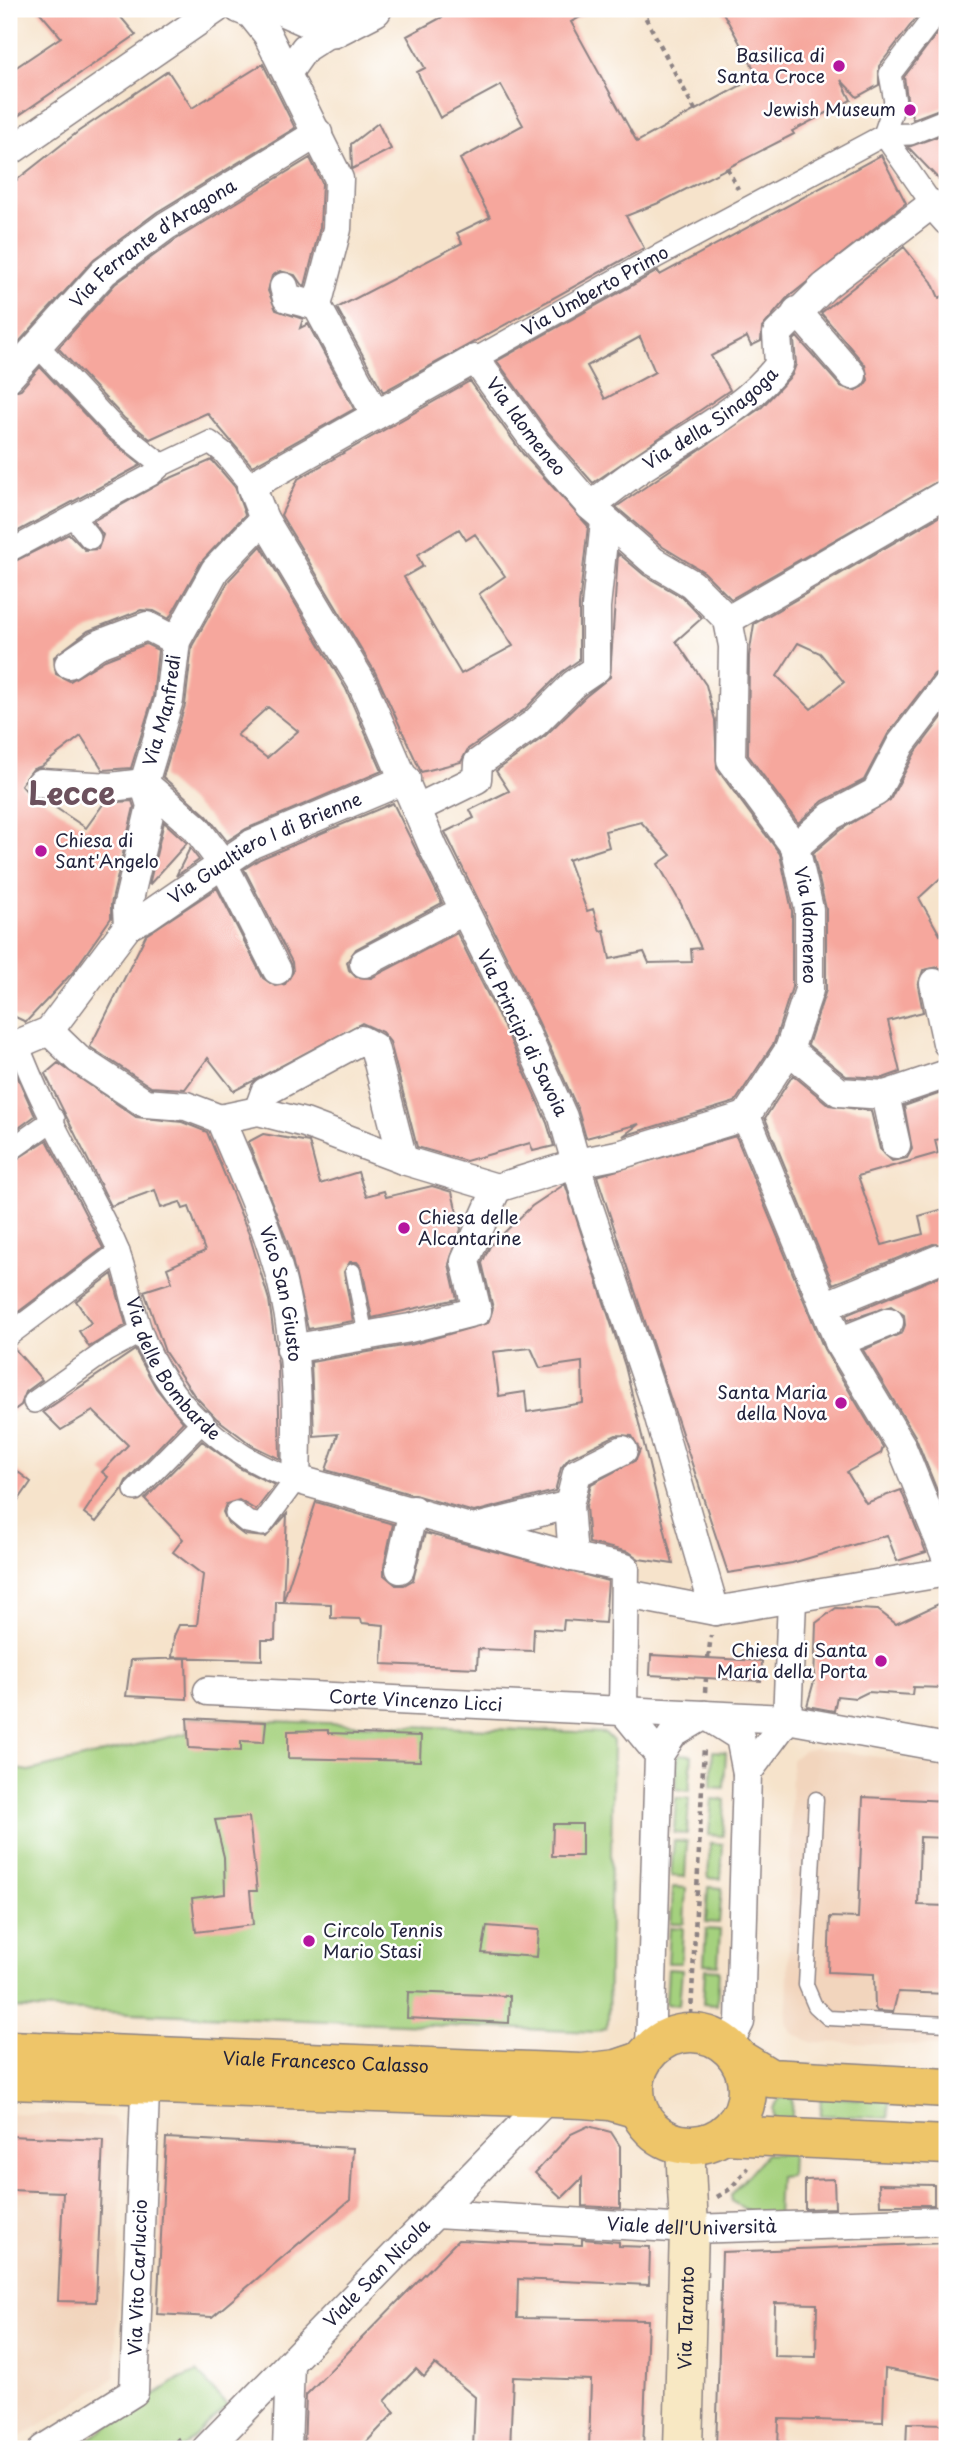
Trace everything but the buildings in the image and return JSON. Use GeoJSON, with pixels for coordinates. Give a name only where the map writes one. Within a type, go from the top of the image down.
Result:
{"type":"FeatureCollection","features":[{"type":"Feature","properties":{"kind":"main road"},"geometry":{"type":"LineString","coordinates":[[734,2053],[746,2076],[746,2100],[739,2118],[724,2135],[704,2143],[685,2145],[663,2137],[647,2124],[638,2109],[635,2091],[646,2055],[677,2034],[691,2032],[716,2038],[770,2078],[947,2088]]}},
{"type":"Feature","properties":{"kind":"main road","name":"Viale Francesco Calasso"},"geometry":{"type":"LineString","coordinates":[[9,2050],[146,2071],[610,2101],[638,2109]]}},
{"type":"Feature","properties":{"kind":"main road","name":"Viale Francesco Calasso"},"geometry":{"type":"LineString","coordinates":[[9,2080],[146,2071],[582,2073],[617,2069],[646,2055]]}},
{"type":"Feature","properties":{"kind":"main road"},"geometry":{"type":"LineString","coordinates":[[724,2135],[945,2156]]}},
{"type":"Feature","properties":{"kind":"main road","name":"Via Taranto"},"geometry":{"type":"LineString","coordinates":[[683,2449],[689,2229],[685,2145]]}},
{"type":"Feature","properties":{"kind":"street"},"geometry":{"type":"LineString","coordinates":[[9,152],[193,17],[216,9]]}},
{"type":"Feature","properties":{"kind":"street"},"geometry":{"type":"LineString","coordinates":[[239,9],[251,14],[267,34],[340,179],[337,229],[317,306],[376,415]]}},
{"type":"Feature","properties":{"kind":"street"},"geometry":{"type":"LineString","coordinates":[[285,9],[333,30]]}},
{"type":"Feature","properties":{"kind":"street"},"geometry":{"type":"LineString","coordinates":[[288,72],[305,48],[374,9]]}},
{"type":"Feature","properties":{"kind":"street"},"geometry":{"type":"LineString","coordinates":[[937,9],[936,15],[890,74],[895,102],[884,135],[940,212]]}},
{"type":"Feature","properties":{"kind":"street","name":"Via Umberto Primo"},"geometry":{"type":"LineString","coordinates":[[251,486],[656,257],[884,135],[910,134],[947,119]]}},
{"type":"Feature","properties":{"kind":"street","name":"Via Ferrante d'Aragona"},"geometry":{"type":"LineString","coordinates":[[9,377],[36,344],[104,272],[166,226],[318,133]]}},
{"type":"Feature","properties":{"kind":"street","name":"Via della Sinagoga"},"geometry":{"type":"LineString","coordinates":[[597,514],[642,467],[737,407],[765,384],[779,365],[776,334],[797,311],[892,233],[940,212]]}},
{"type":"Feature","properties":{"kind":"street"},"geometry":{"type":"LineString","coordinates":[[284,287],[287,298],[317,306]]}},
{"type":"Feature","properties":{"kind":"street"},"geometry":{"type":"LineString","coordinates":[[797,311],[852,375]]}},
{"type":"Feature","properties":{"kind":"street"},"geometry":{"type":"LineString","coordinates":[[36,344],[156,470]]}},
{"type":"Feature","properties":{"kind":"street","name":"Via Idomeneo"},"geometry":{"type":"LineString","coordinates":[[475,359],[536,443],[597,514],[653,561],[692,584],[728,620],[733,646],[731,760],[795,847],[809,909],[809,990],[789,1050],[746,1116]]}},
{"type":"Feature","properties":{"kind":"street"},"geometry":{"type":"LineString","coordinates":[[9,551],[210,442],[224,453],[251,486]]}},
{"type":"Feature","properties":{"kind":"street","name":"Via Principi di Savoia"},"geometry":{"type":"LineString","coordinates":[[251,486],[264,519],[361,681],[463,911],[524,1030],[563,1118],[587,1202],[654,1400],[715,1611]]}},
{"type":"Feature","properties":{"kind":"street"},"geometry":{"type":"LineString","coordinates":[[728,620],[947,493]]}},
{"type":"Feature","properties":{"kind":"street"},"geometry":{"type":"LineString","coordinates":[[416,809],[477,779],[478,763],[535,723],[574,684],[596,669],[597,514]]}},
{"type":"Feature","properties":{"kind":"street"},"geometry":{"type":"LineString","coordinates":[[73,517],[90,538]]}},
{"type":"Feature","properties":{"kind":"street","name":"Via Manfredi"},"geometry":{"type":"LineString","coordinates":[[128,926],[127,908],[152,806],[144,783],[169,700],[176,641],[215,570],[264,519]]}},
{"type":"Feature","properties":{"kind":"street"},"geometry":{"type":"LineString","coordinates":[[69,664],[97,645],[147,626],[176,641]]}},
{"type":"Feature","properties":{"kind":"street"},"geometry":{"type":"LineString","coordinates":[[795,847],[831,817],[876,792],[901,744],[947,684]]}},
{"type":"Feature","properties":{"kind":"street","name":"Via Gualtiero I di Brienne"},"geometry":{"type":"LineString","coordinates":[[128,926],[148,916],[252,844],[406,779]]}},
{"type":"Feature","properties":{"kind":"street"},"geometry":{"type":"LineString","coordinates":[[41,783],[111,787],[144,783],[196,828],[222,864],[277,970]]}},
{"type":"Feature","properties":{"kind":"street"},"geometry":{"type":"LineString","coordinates":[[364,962],[463,911]]}},
{"type":"Feature","properties":{"kind":"street"},"geometry":{"type":"LineString","coordinates":[[12,1045],[49,1031],[128,926]]}},
{"type":"Feature","properties":{"kind":"street"},"geometry":{"type":"LineString","coordinates":[[933,983],[947,1043]]}},
{"type":"Feature","properties":{"kind":"street"},"geometry":{"type":"LineString","coordinates":[[49,1031],[78,1059],[145,1103],[186,1106],[220,1119],[258,1111],[305,1123],[450,1176],[497,1188],[746,1116],[839,1342],[901,1445],[947,1559]]}},
{"type":"Feature","properties":{"kind":"street"},"geometry":{"type":"LineString","coordinates":[[258,1111],[265,1092],[361,1040],[374,1047],[404,1160]]}},
{"type":"Feature","properties":{"kind":"street","name":"Via delle Bombarde"},"geometry":{"type":"LineString","coordinates":[[12,1045],[54,1119],[119,1251],[141,1332],[156,1367],[174,1394],[239,1454],[265,1469],[296,1479],[573,1557],[625,1568],[627,1594]]}},
{"type":"Feature","properties":{"kind":"street"},"geometry":{"type":"LineString","coordinates":[[789,1050],[839,1092],[885,1094],[947,1074]]}},
{"type":"Feature","properties":{"kind":"street"},"geometry":{"type":"LineString","coordinates":[[885,1094],[896,1145]]}},
{"type":"Feature","properties":{"kind":"street"},"geometry":{"type":"LineString","coordinates":[[9,1151],[54,1119]]}},
{"type":"Feature","properties":{"kind":"street","name":"Vico San Giusto"},"geometry":{"type":"LineString","coordinates":[[220,1119],[285,1294],[298,1422],[296,1479]]}},
{"type":"Feature","properties":{"kind":"street"},"geometry":{"type":"LineString","coordinates":[[291,1349],[366,1336],[477,1311],[465,1261],[497,1188]]}},
{"type":"Feature","properties":{"kind":"street"},"geometry":{"type":"LineString","coordinates":[[9,1335],[119,1251]]}},
{"type":"Feature","properties":{"kind":"street"},"geometry":{"type":"LineString","coordinates":[[824,1306],[939,1259]]}},
{"type":"Feature","properties":{"kind":"street"},"geometry":{"type":"LineString","coordinates":[[839,1342],[889,1322]]}},
{"type":"Feature","properties":{"kind":"street"},"geometry":{"type":"LineString","coordinates":[[34,1402],[106,1351],[141,1332]]}},
{"type":"Feature","properties":{"kind":"street"},"geometry":{"type":"LineString","coordinates":[[135,1490],[203,1421]]}},
{"type":"Feature","properties":{"kind":"street"},"geometry":{"type":"LineString","coordinates":[[573,1557],[569,1505],[578,1473],[623,1450]]}},
{"type":"Feature","properties":{"kind":"street"},"geometry":{"type":"LineString","coordinates":[[236,1513],[247,1522],[262,1525],[296,1479]]}},
{"type":"Feature","properties":{"kind":"street","name":"Via delle Bombarde"},"geometry":{"type":"LineString","coordinates":[[477,1528],[569,1505]]}},
{"type":"Feature","properties":{"kind":"street"},"geometry":{"type":"LineString","coordinates":[[400,1569],[413,1510]]}},
{"type":"Feature","properties":{"kind":"street"},"geometry":{"type":"LineString","coordinates":[[659,1755],[623,1712],[627,1594],[715,1611],[792,1601],[947,1572]]}},
{"type":"Feature","properties":{"kind":"street"},"geometry":{"type":"LineString","coordinates":[[747,1773],[787,1719],[792,1601]]}},
{"type":"Feature","properties":{"kind":"street","name":"Corte Vincenzo Licci"},"geometry":{"type":"LineString","coordinates":[[208,1691],[787,1719],[947,1748]]}},
{"type":"Feature","properties":{"kind":"street"},"geometry":{"type":"LineString","coordinates":[[646,2055],[659,1755],[673,1734],[705,1715],[740,1737],[747,1773],[740,2022],[734,2053]]}},
{"type":"Feature","properties":{"kind":"street","name":"Via Vito Carluccio"},"geometry":{"type":"LineString","coordinates":[[43,2449],[134,2392],[146,2071]]}},
{"type":"Feature","properties":{"kind":"street","name":"Viale San Nicola"},"geometry":{"type":"LineString","coordinates":[[206,2449],[548,2098]]}},
{"type":"Feature","properties":{"kind":"street","name":"Viale dell'Università"},"geometry":{"type":"LineString","coordinates":[[436,2214],[689,2229],[946,2214]]}},
{"type":"Feature","properties":{"kind":"street"},"geometry":{"type":"LineString","coordinates":[[287,2449],[290,2364]]}},
{"type":"Feature","properties":{"kind":"lane"},"geometry":{"type":"LineString","coordinates":[[353,1271],[366,1336]]}},
{"type":"Feature","properties":{"kind":"lane"},"geometry":{"type":"LineString","coordinates":[[816,1799],[806,1985],[816,2006],[828,2018],[947,2024]]}},
{"type":"Feature","properties":{"kind":"path"},"geometry":{"type":"LineString","coordinates":[[641,9],[695,110]]}},
{"type":"Feature","properties":{"kind":"path"},"geometry":{"type":"LineString","coordinates":[[691,2015],[706,1678]]}},
{"type":"Feature","properties":{"kind":"path"},"geometry":{"type":"LineString","coordinates":[[945,2156],[946,2214]]}},
{"type":"Feature","properties":{"kind":"shaded area"},"geometry":{"type":"Polygon","coordinates":[[[815,1748],[947,1767],[947,2046],[811,2042],[792,2033],[787,2022],[792,1760],[802,1751],[815,1748]]]}},
{"type":"Feature","properties":{"kind":"shaded area"},"geometry":{"type":"Polygon","coordinates":[[[9,2113],[112,2117],[119,2124],[123,2137],[115,2378],[9,2444],[9,2113]]]}},
{"type":"Feature","properties":{"kind":"green space","name":"Circolo Tennis Mario Stasi"},"geometry":{"type":"Polygon","coordinates":[[[188,1718],[605,1733],[613,1741],[608,2023],[605,2029],[596,2032],[9,2008],[9,1768],[29,1771],[187,1733],[188,1718]]]}},
{"type":"Feature","properties":{"kind":"green space"},"geometry":{"type":"Polygon","coordinates":[[[713,1751],[726,1752],[724,1788],[711,1787],[713,1751]]]}},
{"type":"Feature","properties":{"kind":"green space"},"geometry":{"type":"Polygon","coordinates":[[[678,1754],[692,1755],[689,1791],[676,1789],[678,1754]]]}},
{"type":"Feature","properties":{"kind":"green space"},"geometry":{"type":"Polygon","coordinates":[[[676,1798],[689,1798],[687,1834],[674,1833],[676,1798]]]}},
{"type":"Feature","properties":{"kind":"green space"},"geometry":{"type":"Polygon","coordinates":[[[712,1799],[725,1800],[723,1836],[709,1835],[712,1799]]]}},
{"type":"Feature","properties":{"kind":"green space"},"geometry":{"type":"Polygon","coordinates":[[[674,1841],[687,1842],[685,1877],[671,1876],[674,1841]]]}},
{"type":"Feature","properties":{"kind":"green space"},"geometry":{"type":"Polygon","coordinates":[[[710,1843],[723,1844],[721,1879],[708,1878],[710,1843]]]}},
{"type":"Feature","properties":{"kind":"green space"},"geometry":{"type":"Polygon","coordinates":[[[673,1887],[686,1888],[684,1923],[671,1923],[673,1887]]]}},
{"type":"Feature","properties":{"kind":"green space"},"geometry":{"type":"Polygon","coordinates":[[[708,1887],[722,1888],[719,1923],[706,1922],[708,1887]]]}},
{"type":"Feature","properties":{"kind":"green space"},"geometry":{"type":"Polygon","coordinates":[[[670,1927],[683,1928],[681,1963],[668,1963],[670,1927]]]}},
{"type":"Feature","properties":{"kind":"green space"},"geometry":{"type":"Polygon","coordinates":[[[706,1929],[720,1930],[718,1965],[704,1964],[706,1929]]]}},
{"type":"Feature","properties":{"kind":"green space"},"geometry":{"type":"Polygon","coordinates":[[[668,1969],[682,1970],[679,2005],[666,2004],[668,1969]]]}},
{"type":"Feature","properties":{"kind":"green space"},"geometry":{"type":"Polygon","coordinates":[[[705,1969],[719,1970],[717,2005],[703,2004],[705,1969]]]}},
{"type":"Feature","properties":{"kind":"green space"},"geometry":{"type":"Polygon","coordinates":[[[793,2097],[791,2129],[774,2121],[773,2108],[780,2098],[793,2097]]]}},
{"type":"Feature","properties":{"kind":"green space"},"geometry":{"type":"Polygon","coordinates":[[[821,2097],[889,2100],[888,2118],[820,2115],[821,2097]]]}},
{"type":"Feature","properties":{"kind":"green space"},"geometry":{"type":"Polygon","coordinates":[[[766,2154],[791,2154],[790,2176],[779,2177],[777,2217],[754,2214],[731,2201],[730,2195],[766,2154]]]}},
{"type":"Feature","properties":{"kind":"green space"},"geometry":{"type":"Polygon","coordinates":[[[197,2372],[227,2406],[182,2449],[74,2449],[176,2381],[197,2372]]]}},
{"type":"Feature","properties":{"kind":"place","name":"Basilica di Santa Croce"},"geometry":{"type":"Point","coordinates":[839,66]}},
{"type":"Feature","properties":{"kind":"place","name":"Jewish Museum"},"geometry":{"type":"Point","coordinates":[910,110]}},
{"type":"Feature","properties":{"kind":"place","name":"Chiesa di Sant'Angelo"},"geometry":{"type":"Point","coordinates":[41,851]}},
{"type":"Feature","properties":{"kind":"place","name":"Chiesa delle Alcantarine"},"geometry":{"type":"Point","coordinates":[404,1228]}},
{"type":"Feature","properties":{"kind":"place","name":"Santa Maria della Nova"},"geometry":{"type":"Point","coordinates":[841,1403]}},
{"type":"Feature","properties":{"kind":"place","name":"Chiesa di Santa Maria della Porta"},"geometry":{"type":"Point","coordinates":[881,1661]}},
{"type":"Feature","properties":{"kind":"place","name":"Circolo Tennis Mario Stasi"},"geometry":{"type":"Point","coordinates":[309,1941]}},
{"type":"Feature","properties":{"kind":"district","name":"Lecce"},"geometry":{"type":"Point","coordinates":[72,794]}}]}
